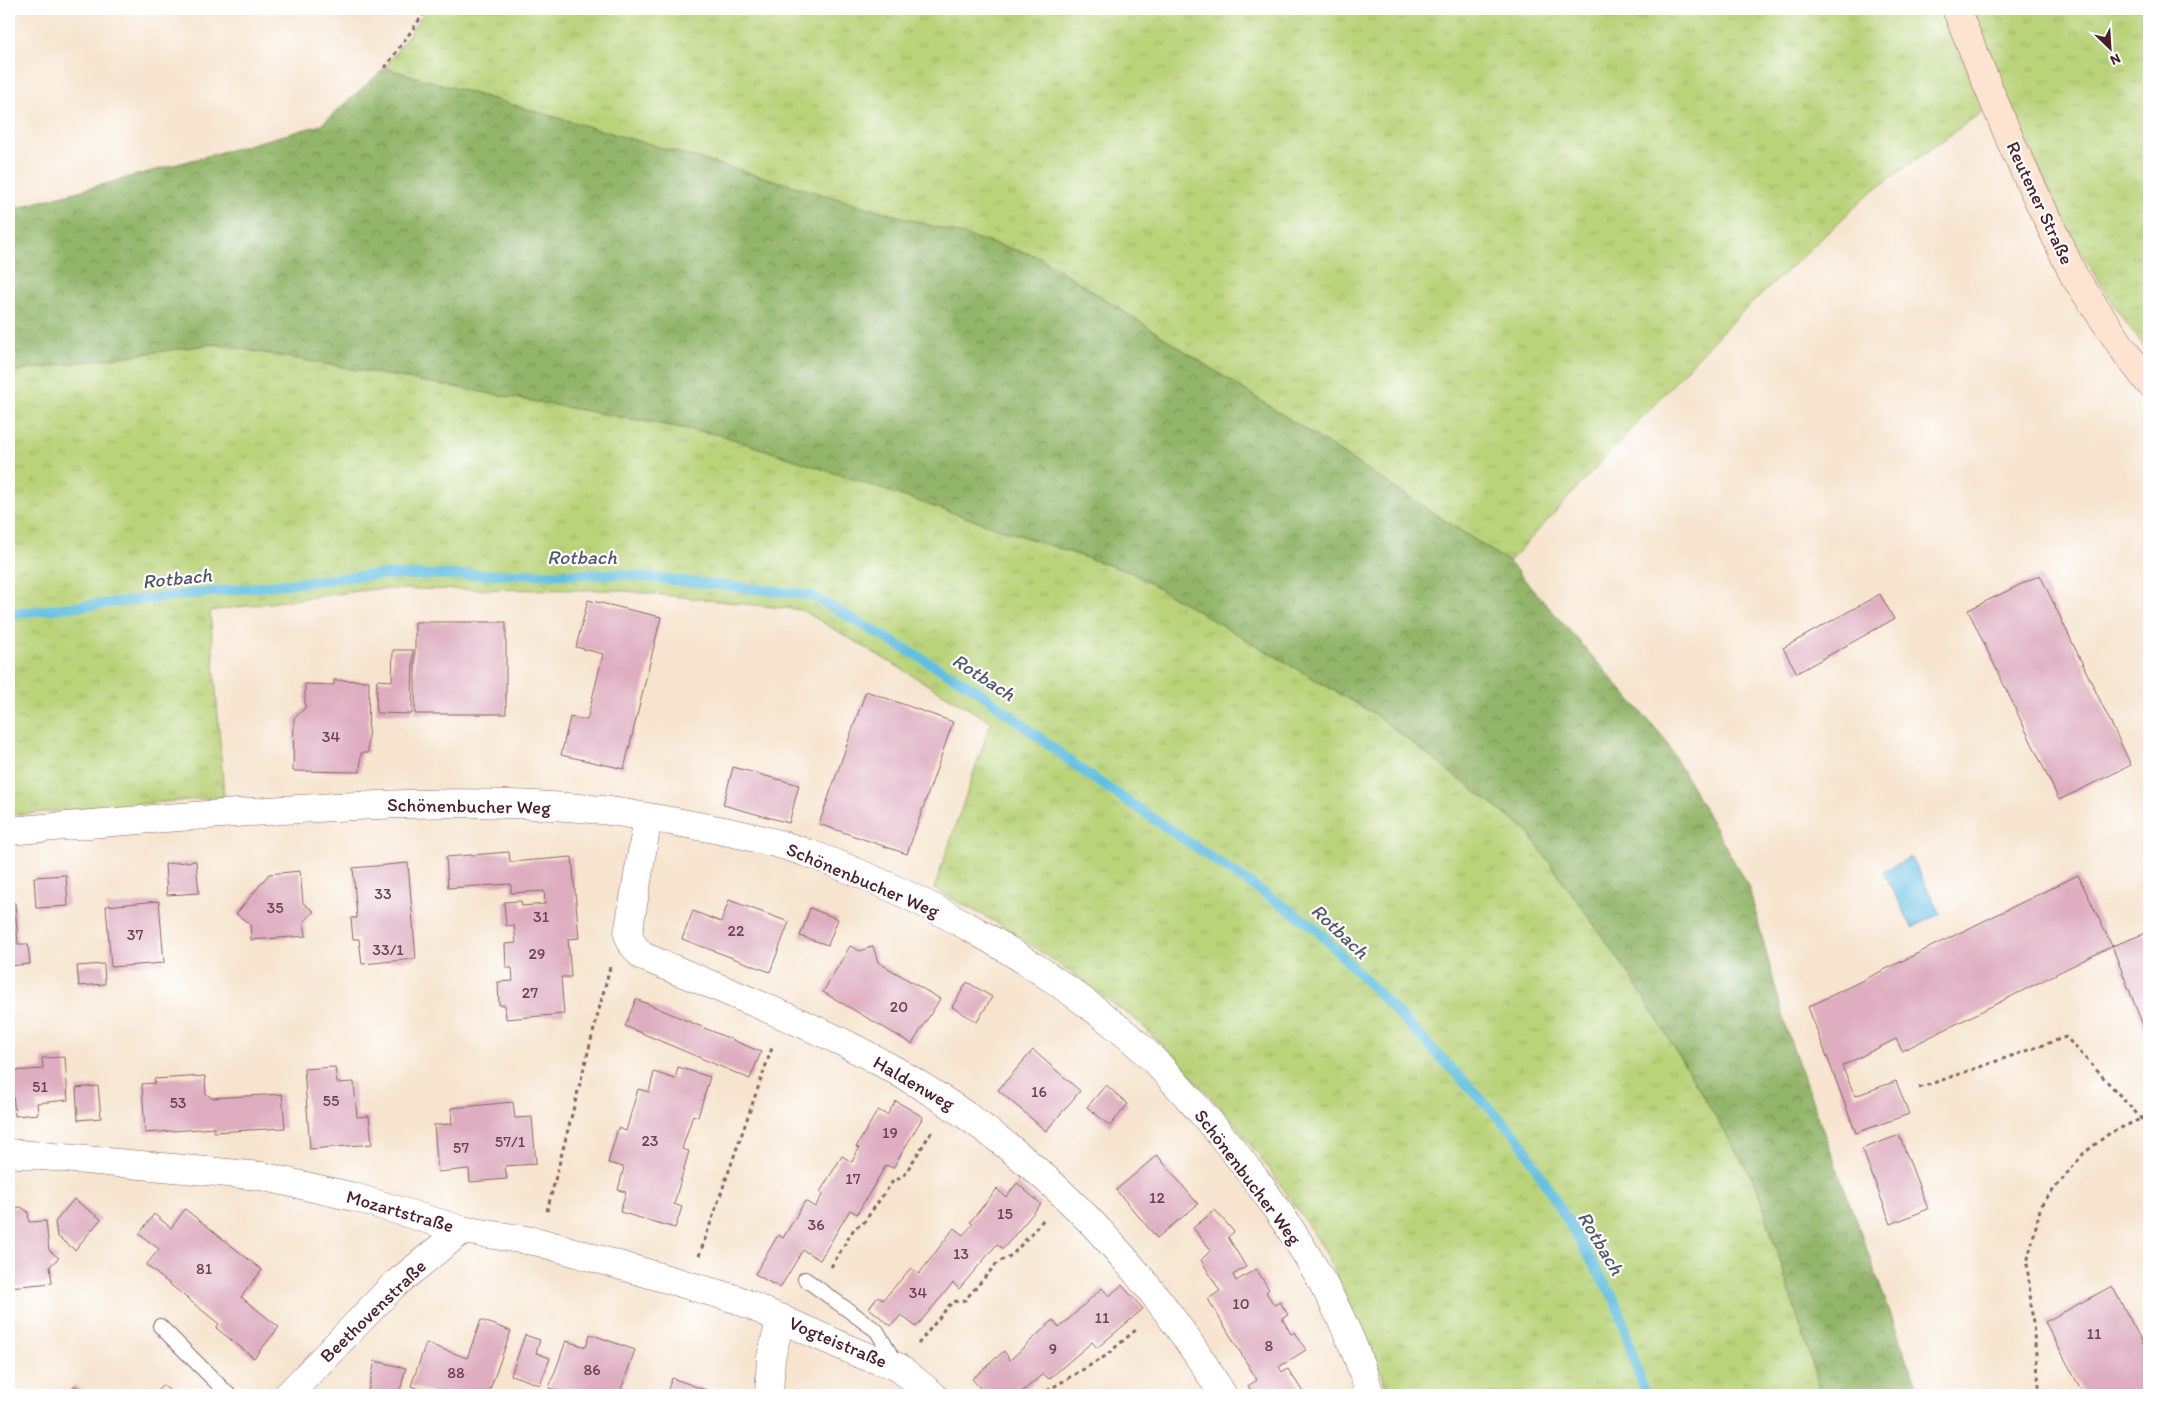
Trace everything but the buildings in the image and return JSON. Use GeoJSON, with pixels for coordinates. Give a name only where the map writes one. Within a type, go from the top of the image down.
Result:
{"type":"FeatureCollection","features":[{"type":"Feature","properties":{"kind":"street","name":"Reutener Straße"},"geometry":{"type":"LineString","coordinates":[[1956,9],[2013,147],[2074,276],[2126,353],[2149,383]]}},
{"type":"Feature","properties":{"kind":"street","name":"Schönenbucher Weg"},"geometry":{"type":"LineString","coordinates":[[9,831],[222,813],[476,802],[594,809],[742,834],[813,855],[933,907],[992,940],[1084,1002],[1129,1037],[1171,1078],[1222,1135],[1264,1192],[1307,1257],[1344,1326],[1370,1395]]}},
{"type":"Feature","properties":{"kind":"street"},"geometry":{"type":"LineString","coordinates":[[632,944],[628,934],[648,818]]}},
{"type":"Feature","properties":{"kind":"street","name":"Haldenweg"},"geometry":{"type":"LineString","coordinates":[[632,944],[642,956],[843,1043],[950,1104],[1014,1150],[1066,1195],[1163,1305],[1200,1356],[1223,1395]]}},
{"type":"Feature","properties":{"kind":"street","name":"Mozartstraße"},"geometry":{"type":"LineString","coordinates":[[9,1153],[261,1176],[354,1197],[462,1230],[539,1242],[689,1285],[736,1300],[781,1318]]}},
{"type":"Feature","properties":{"kind":"street","name":"Beethovenstraße"},"geometry":{"type":"LineString","coordinates":[[288,1395],[393,1286],[462,1230]]}},
{"type":"Feature","properties":{"kind":"street","name":"Vogteistraße"},"geometry":{"type":"LineString","coordinates":[[769,1395],[771,1356],[781,1318],[860,1354],[898,1367],[933,1395]]}},
{"type":"Feature","properties":{"kind":"lane"},"geometry":{"type":"LineString","coordinates":[[805,1279],[877,1331],[898,1367]]}},
{"type":"Feature","properties":{"kind":"lane"},"geometry":{"type":"LineString","coordinates":[[160,1326],[228,1395]]}},
{"type":"Feature","properties":{"kind":"path"},"geometry":{"type":"LineString","coordinates":[[385,68],[427,9]]}},
{"type":"Feature","properties":{"kind":"path"},"geometry":{"type":"LineString","coordinates":[[539,1242],[612,960],[632,944]]}},
{"type":"Feature","properties":{"kind":"path"},"geometry":{"type":"LineString","coordinates":[[689,1285],[783,1016]]}},
{"type":"Feature","properties":{"kind":"path"},"geometry":{"type":"LineString","coordinates":[[1919,1088],[2066,1037],[2149,1127]]}},
{"type":"Feature","properties":{"kind":"path"},"geometry":{"type":"LineString","coordinates":[[818,1287],[855,1227],[862,1225],[893,1181],[904,1178],[950,1104]]}},
{"type":"Feature","properties":{"kind":"path"},"geometry":{"type":"LineString","coordinates":[[2040,1395],[2026,1263],[2042,1205],[2084,1153],[2110,1133],[2149,1115]]}},
{"type":"Feature","properties":{"kind":"path"},"geometry":{"type":"LineString","coordinates":[[898,1367],[952,1302],[965,1300],[998,1262],[1012,1255],[1066,1195]]}},
{"type":"Feature","properties":{"kind":"path"},"geometry":{"type":"LineString","coordinates":[[1040,1395],[1104,1357],[1163,1305]]}},
{"type":"Feature","properties":{"kind":"path"},"geometry":{"type":"LineString","coordinates":[[2035,1395],[2045,1395]]}},
{"type":"Feature","properties":{"kind":"green space"},"geometry":{"type":"Polygon","coordinates":[[[427,9],[1942,9],[1983,111],[1871,192],[1723,330],[1509,562],[1040,257],[385,68],[427,9]]]}},
{"type":"Feature","properties":{"kind":"green space"},"geometry":{"type":"Polygon","coordinates":[[[1972,9],[2149,9],[2149,353],[2120,314],[2070,231],[2028,144],[1972,9]]]}},
{"type":"Feature","properties":{"kind":"green space"},"geometry":{"type":"Polygon","coordinates":[[[385,68],[1040,257],[1509,562],[1664,738],[1749,888],[1788,1035],[1920,1395],[1822,1395],[1756,1184],[1634,981],[1527,831],[1376,715],[1132,573],[721,435],[214,344],[9,372],[9,210],[321,125],[385,68]]]}},
{"type":"Feature","properties":{"kind":"green space"},"geometry":{"type":"Polygon","coordinates":[[[214,344],[721,435],[1132,573],[1376,715],[1527,831],[1634,981],[1756,1184],[1822,1395],[1388,1395],[1382,1374],[1324,1249],[1278,1181],[1235,1124],[1140,1023],[1003,926],[934,889],[991,722],[802,610],[616,590],[373,589],[210,611],[224,797],[9,815],[9,372],[214,344]]]}},
{"type":"Feature","properties":{"kind":"water"},"geometry":{"type":"Polygon","coordinates":[[[1911,857],[1940,914],[1912,928],[1883,871],[1911,857]]]}},
{"type":"Feature","properties":{"kind":"waterway","name":"Rotbach"},"geometry":{"type":"LineString","coordinates":[[9,614],[370,575],[618,574],[811,595],[977,690],[1086,773],[1314,927],[1518,1137],[1617,1304],[1645,1395]]}}]}
